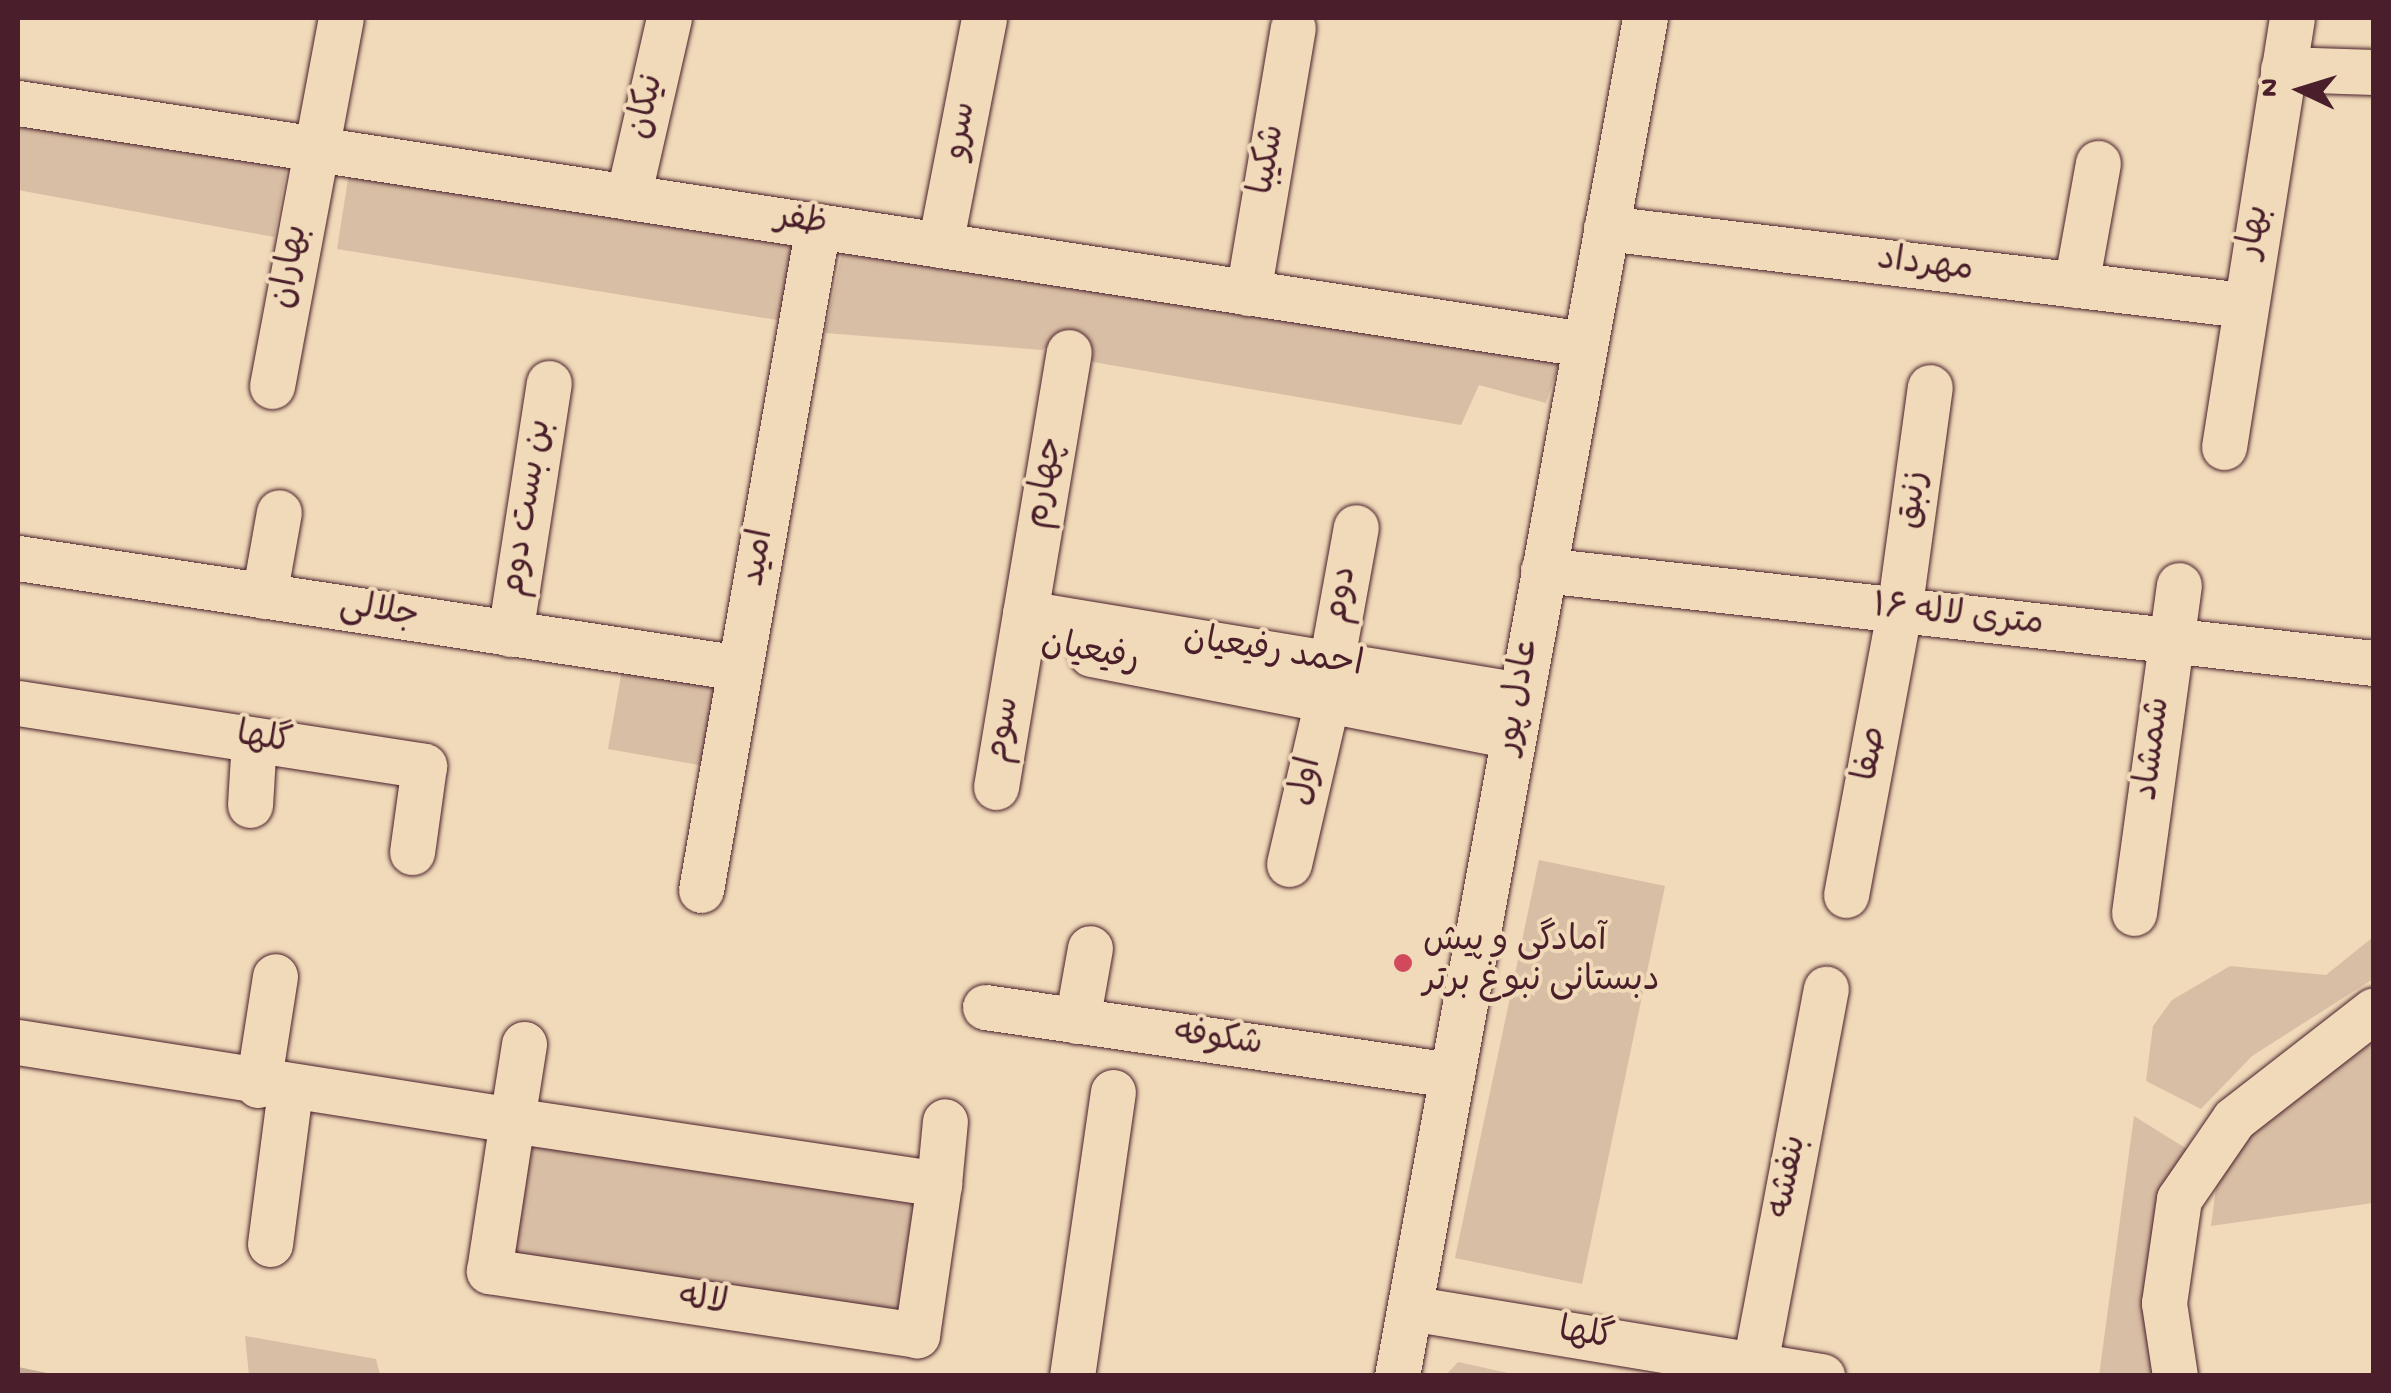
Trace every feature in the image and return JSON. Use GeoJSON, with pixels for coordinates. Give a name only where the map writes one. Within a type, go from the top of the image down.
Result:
{"type":"FeatureCollection","features":[{"type":"Feature","properties":{"kind":"street","name":"بهاران"},"geometry":{"type":"LineString","coordinates":[[272,386],[312,148],[341,18]]}},
{"type":"Feature","properties":{"kind":"street","name":"نیکان"},"geometry":{"type":"LineString","coordinates":[[628,197],[669,18]]}},
{"type":"Feature","properties":{"kind":"street","name":"سرو"},"geometry":{"type":"LineString","coordinates":[[940,245],[984,18]]}},
{"type":"Feature","properties":{"kind":"street","name":"عادل پور"},"geometry":{"type":"LineString","coordinates":[[1397,1376],[1644,18]]}},
{"type":"Feature","properties":{"kind":"street","name":"بهار"},"geometry":{"type":"LineString","coordinates":[[2224,447],[2243,306],[2292,18]]}},
{"type":"Feature","properties":{"kind":"street","name":"شکیبا"},"geometry":{"type":"LineString","coordinates":[[1248,293],[1293,28]]}},
{"type":"Feature","properties":{"kind":"street"},"geometry":{"type":"LineString","coordinates":[[2283,69],[2374,72]]}},
{"type":"Feature","properties":{"kind":"street","name":"ظفر"},"geometry":{"type":"LineString","coordinates":[[18,103],[1584,344]]}},
{"type":"Feature","properties":{"kind":"street"},"geometry":{"type":"LineString","coordinates":[[2076,285],[2098,163]]}},
{"type":"Feature","properties":{"kind":"street","name":"امید"},"geometry":{"type":"LineString","coordinates":[[701,890],[818,226]]}},
{"type":"Feature","properties":{"kind":"street","name":"مهرداد"},"geometry":{"type":"LineString","coordinates":[[1606,228],[2243,306]]}},
{"type":"Feature","properties":{"kind":"street","name":"چهارم"},"geometry":{"type":"LineString","coordinates":[[1023,627],[1069,352]]}},
{"type":"Feature","properties":{"kind":"street","name":"بن بست دوم"},"geometry":{"type":"LineString","coordinates":[[510,634],[549,383]]}},
{"type":"Feature","properties":{"kind":"street","name":"زنبق"},"geometry":{"type":"LineString","coordinates":[[1898,612],[1930,388]]}},
{"type":"Feature","properties":{"kind":"street"},"geometry":{"type":"LineString","coordinates":[[264,596],[278,512]]}},
{"type":"Feature","properties":{"kind":"street","name":"دوم"},"geometry":{"type":"LineString","coordinates":[[1329,682],[1356,527]]}},
{"type":"Feature","properties":{"kind":"street","name":"جلالی"},"geometry":{"type":"LineString","coordinates":[[18,558],[740,668]]}},
{"type":"Feature","properties":{"kind":"street","name":"۱۶ متری لاله"},"geometry":{"type":"LineString","coordinates":[[1544,570],[2374,663]]}},
{"type":"Feature","properties":{"kind":"street","name":"شمشاد"},"geometry":{"type":"LineString","coordinates":[[2134,913],[2179,585]]}},
{"type":"Feature","properties":{"kind":"street","name":"صفا"},"geometry":{"type":"LineString","coordinates":[[1846,895],[1898,612]]}},
{"type":"Feature","properties":{"kind":"street","name":"احمد رفیعیان"},"geometry":{"type":"LineString","coordinates":[[1023,627],[1517,716]]}},
{"type":"Feature","properties":{"kind":"street","name":"سوم"},"geometry":{"type":"LineString","coordinates":[[996,787],[1023,627]]}},
{"type":"Feature","properties":{"kind":"street","name":"اول"},"geometry":{"type":"LineString","coordinates":[[1289,864],[1329,682]]}},
{"type":"Feature","properties":{"kind":"street","name":"گلها"},"geometry":{"type":"LineString","coordinates":[[18,704],[424,766],[412,852]]}},
{"type":"Feature","properties":{"kind":"street"},"geometry":{"type":"LineString","coordinates":[[250,805],[254,740]]}},
{"type":"Feature","properties":{"kind":"street"},"geometry":{"type":"LineString","coordinates":[[1077,1021],[1090,948]]}},
{"type":"Feature","properties":{"kind":"street"},"geometry":{"type":"LineString","coordinates":[[270,1244],[275,976]]}},
{"type":"Feature","properties":{"kind":"street","name":"بنفشه"},"geometry":{"type":"LineString","coordinates":[[1791,1372],[1826,989]]}},
{"type":"Feature","properties":{"kind":"street","name":"شکوفه"},"geometry":{"type":"LineString","coordinates":[[985,1007],[1452,1075]]}},
{"type":"Feature","properties":{"kind":"street"},"geometry":{"type":"LineString","coordinates":[[2175,1376],[2164,1303],[2179,1200],[2234,1118],[2374,1010]]}},
{"type":"Feature","properties":{"kind":"street"},"geometry":{"type":"LineString","coordinates":[[18,1042],[274,1087],[939,1184]]}},
{"type":"Feature","properties":{"kind":"street","name":"لاله"},"geometry":{"type":"LineString","coordinates":[[524,1044],[489,1271],[916,1335],[945,1121]]}},
{"type":"Feature","properties":{"kind":"street"},"geometry":{"type":"LineString","coordinates":[[1072,1376],[1113,1092]]}},
{"type":"Feature","properties":{"kind":"street","name":"گلها"},"geometry":{"type":"LineString","coordinates":[[1410,1308],[1791,1372]]}},
{"type":"Feature","properties":{"kind":"shaded area"},"geometry":{"type":"Polygon","coordinates":[[[18,118],[287,166],[274,237],[18,190],[18,118]]]}},
{"type":"Feature","properties":{"kind":"shaded area"},"geometry":{"type":"Polygon","coordinates":[[[349,173],[795,245],[783,321],[337,249],[349,173]]]}},
{"type":"Feature","properties":{"kind":"shaded area"},"geometry":{"type":"Polygon","coordinates":[[[842,252],[1561,358],[1546,403],[1479,385],[1461,425],[1093,362],[1085,348],[1060,339],[1042,350],[825,333],[842,252]]]}},
{"type":"Feature","properties":{"kind":"shaded area"},"geometry":{"type":"Polygon","coordinates":[[[622,670],[719,688],[705,766],[608,749],[622,670]]]}},
{"type":"Feature","properties":{"kind":"shaded area"},"geometry":{"type":"Polygon","coordinates":[[[1539,860],[1665,886],[1582,1284],[1455,1258],[1539,860]]]}},
{"type":"Feature","properties":{"kind":"shaded area"},"geometry":{"type":"Polygon","coordinates":[[[2373,937],[2373,979],[2252,1056],[2201,1109],[2146,1081],[2153,1026],[2172,1000],[2230,966],[2326,975],[2373,937]]]}},
{"type":"Feature","properties":{"kind":"shaded area"},"geometry":{"type":"Polygon","coordinates":[[[2373,1041],[2373,1203],[2211,1226],[2217,1180],[2252,1128],[2373,1041]]]}},
{"type":"Feature","properties":{"kind":"shaded area"},"geometry":{"type":"Polygon","coordinates":[[[2134,1116],[2187,1149],[2158,1375],[2099,1376],[2134,1116]]]}},
{"type":"Feature","properties":{"kind":"shaded area"},"geometry":{"type":"Polygon","coordinates":[[[529,1139],[920,1199],[902,1318],[511,1259],[529,1139]]]}},
{"type":"Feature","properties":{"kind":"shaded area"},"geometry":{"type":"Polygon","coordinates":[[[245,1336],[376,1359],[380,1375],[249,1375],[245,1336]]]}},
{"type":"Feature","properties":{"kind":"shaded area"},"geometry":{"type":"Polygon","coordinates":[[[1458,1362],[1517,1375],[1446,1375],[1458,1362]]]}},
{"type":"Feature","properties":{"kind":"building"},"geometry":{"type":"Polygon","coordinates":[[[18,1367],[52,1374],[52,1376],[18,1376],[18,1367]]]}},
{"type":"Feature","properties":{"kind":"place","name":"آمادگی و پیش دبستانی نبوغ برتر"},"geometry":{"type":"Point","coordinates":[1403,963]}}]}
